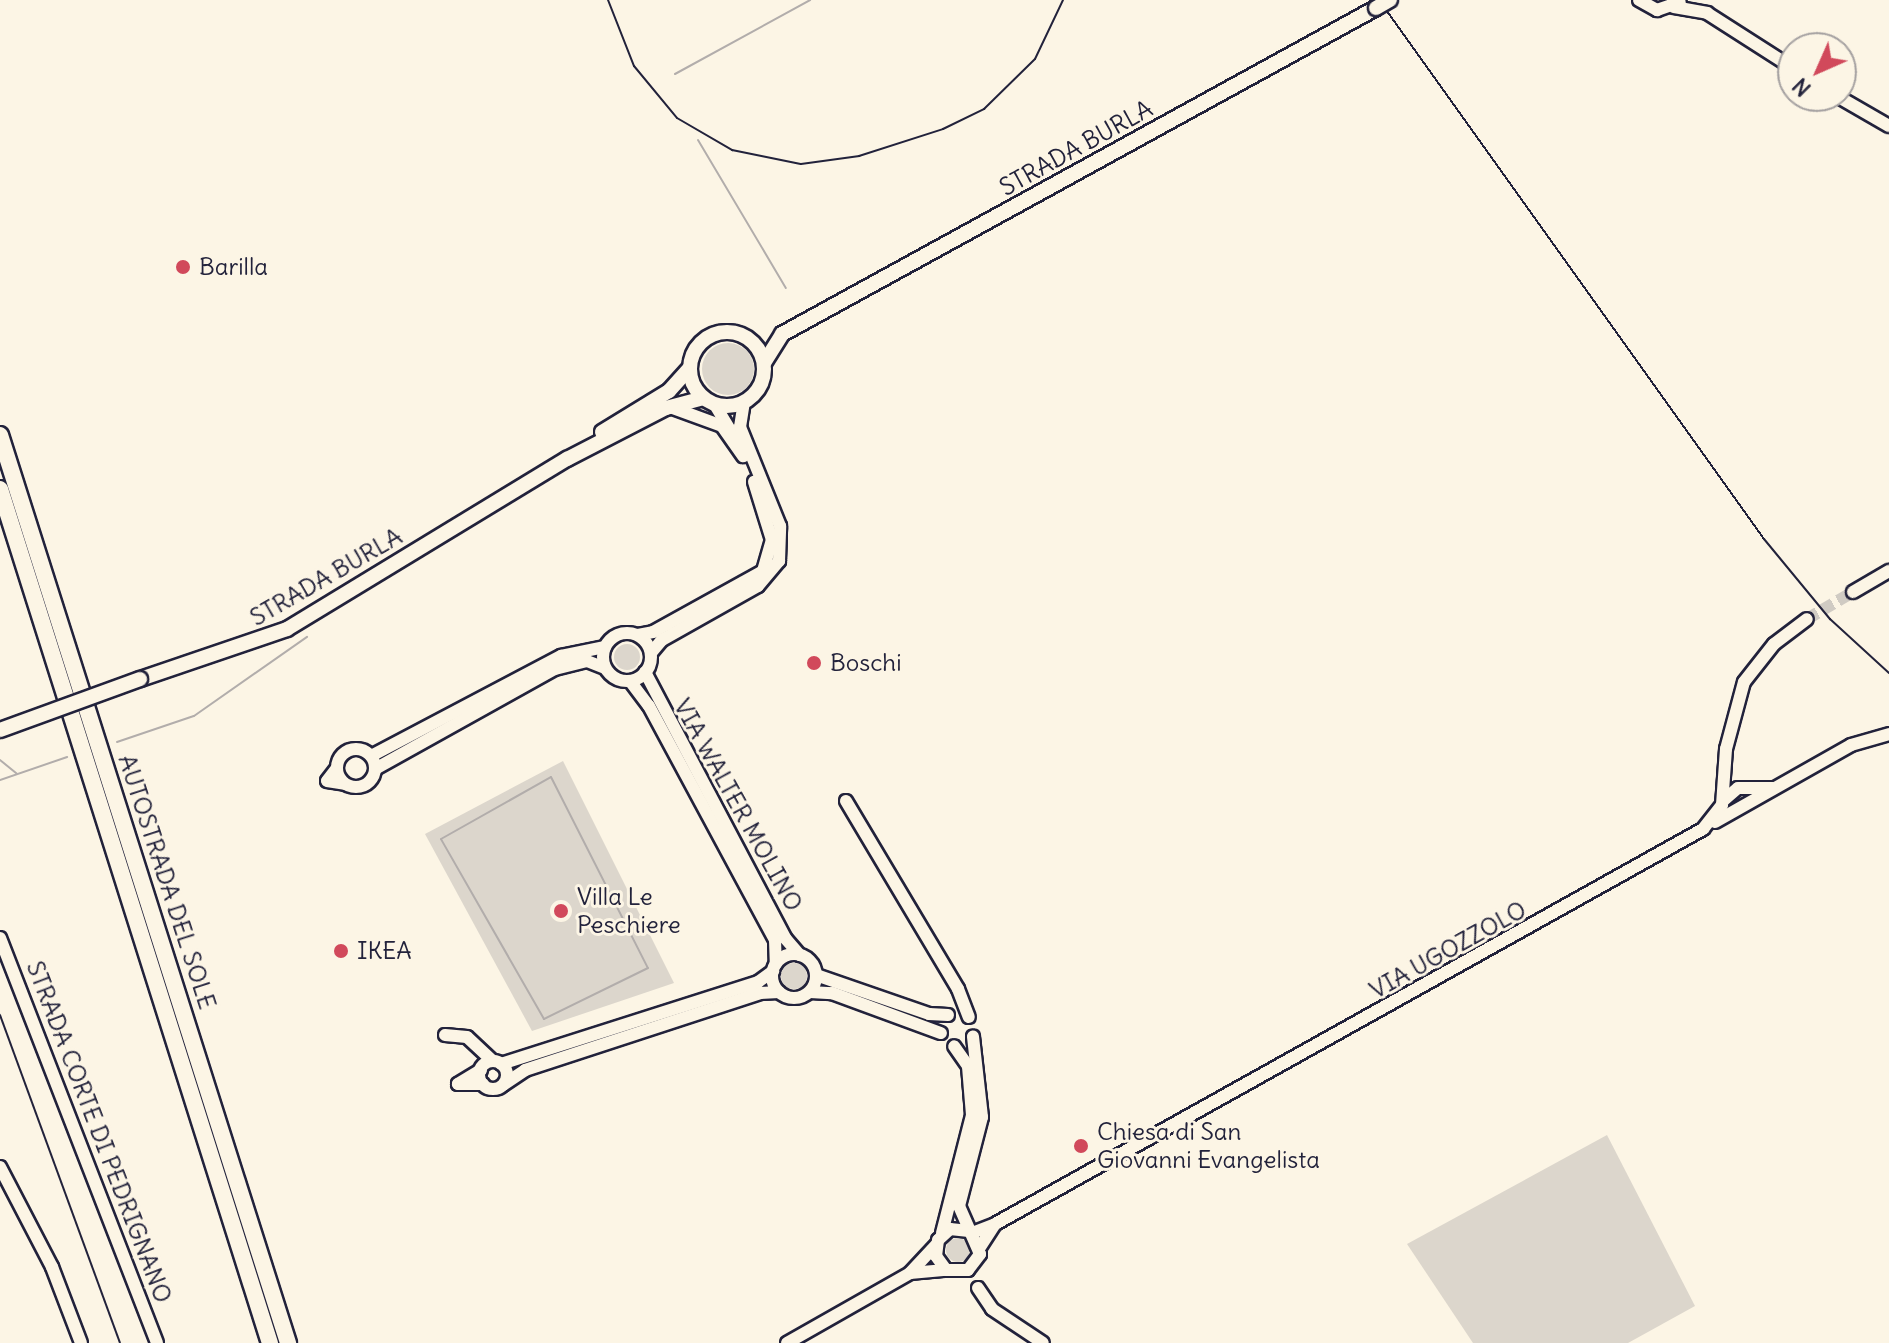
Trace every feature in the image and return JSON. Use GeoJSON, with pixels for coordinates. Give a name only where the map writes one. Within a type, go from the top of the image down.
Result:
{"type":"FeatureCollection","features":[{"type":"Feature","properties":{"kind":"highway","name":"AUTOSTRADA DEL SOLE"},"geometry":{"type":"LineString","coordinates":[[0,435],[288,1343]]}},
{"type":"Feature","properties":{"kind":"highway","name":"AUTOSTRADA DEL SOLE"},"geometry":{"type":"LineString","coordinates":[[0,489],[270,1343]]}},
{"type":"Feature","properties":{"kind":"main road","name":"STRADA BURLA"},"geometry":{"type":"LineString","coordinates":[[0,730],[287,629],[567,459],[669,391],[690,368],[707,338],[726,332],[749,339],[782,334],[1390,0]]}},
{"type":"Feature","properties":{"kind":"main road","name":"STRADA BURLA"},"geometry":{"type":"LineString","coordinates":[[567,459],[666,408],[709,401],[744,402],[761,386],[764,363],[782,334]]}},
{"type":"Feature","properties":{"kind":"main road"},"geometry":{"type":"LineString","coordinates":[[749,339],[764,363]]}},
{"type":"Feature","properties":{"kind":"main road"},"geometry":{"type":"LineString","coordinates":[[690,368],[709,401]]}},
{"type":"Feature","properties":{"kind":"street"},"geometry":{"type":"LineString","coordinates":[[1639,0],[1657,10],[1678,3],[1707,13],[1777,58]]}},
{"type":"Feature","properties":{"kind":"street"},"geometry":{"type":"LineString","coordinates":[[1697,0],[1707,13]]}},
{"type":"Feature","properties":{"kind":"street"},"geometry":{"type":"LineString","coordinates":[[1857,108],[1889,126]]}},
{"type":"Feature","properties":{"kind":"street"},"geometry":{"type":"LineString","coordinates":[[373,763],[351,749],[337,768],[345,784],[364,785],[373,763],[561,656],[605,647],[618,634],[653,632],[752,579],[770,560],[770,527],[743,456],[709,401]]}},
{"type":"Feature","properties":{"kind":"street"},"geometry":{"type":"LineString","coordinates":[[373,763],[555,669],[587,661],[605,668],[617,679],[630,681],[645,672],[651,653],[662,640],[758,586],[779,561],[780,526],[740,427],[744,402]]}},
{"type":"Feature","properties":{"kind":"street"},"geometry":{"type":"LineString","coordinates":[[666,408],[691,411],[722,426],[743,456]]}},
{"type":"Feature","properties":{"kind":"street"},"geometry":{"type":"LineString","coordinates":[[1853,592],[1889,571]]}},
{"type":"Feature","properties":{"kind":"street"},"geometry":{"type":"LineString","coordinates":[[1726,793],[1725,758],[1744,682],[1774,644],[1807,619]]}},
{"type":"Feature","properties":{"kind":"street"},"geometry":{"type":"LineString","coordinates":[[638,635],[651,653]]}},
{"type":"Feature","properties":{"kind":"street"},"geometry":{"type":"LineString","coordinates":[[605,647],[605,668]]}},
{"type":"Feature","properties":{"kind":"street","name":"VIA WALTER MOLINO"},"geometry":{"type":"LineString","coordinates":[[645,672],[785,938],[811,962],[816,975]]}},
{"type":"Feature","properties":{"kind":"street","name":"VIA WALTER MOLINO"},"geometry":{"type":"LineString","coordinates":[[630,681],[649,706],[775,940],[774,968],[779,992]]}},
{"type":"Feature","properties":{"kind":"street"},"geometry":{"type":"LineString","coordinates":[[1705,828],[1851,745],[1889,734]]}},
{"type":"Feature","properties":{"kind":"street"},"geometry":{"type":"LineString","coordinates":[[1725,758],[1735,777],[1751,788]]}},
{"type":"Feature","properties":{"kind":"street"},"geometry":{"type":"LineString","coordinates":[[1726,793],[1779,786]]}},
{"type":"Feature","properties":{"kind":"street"},"geometry":{"type":"LineString","coordinates":[[1726,793],[1741,801],[1758,799]]}},
{"type":"Feature","properties":{"kind":"street","name":"VIA UGOZZOLO"},"geometry":{"type":"LineString","coordinates":[[938,1240],[955,1228],[971,1232],[995,1224],[1705,828],[1718,816],[1726,793]]}},
{"type":"Feature","properties":{"kind":"street"},"geometry":{"type":"LineString","coordinates":[[846,801],[958,989],[969,1017],[982,1110],[959,1200],[980,1247]]}},
{"type":"Feature","properties":{"kind":"street","name":"STRADA CORTE DI PEDRIGNANO"},"geometry":{"type":"LineString","coordinates":[[0,938],[157,1343]]}},
{"type":"Feature","properties":{"kind":"street"},"geometry":{"type":"LineString","coordinates":[[800,955],[789,955],[739,989],[489,1065],[458,1084],[483,1084],[495,1089],[525,1070],[760,993],[779,992],[791,998],[810,992],[841,996],[941,1033],[967,1063],[972,1115],[938,1240],[936,1256],[946,1270]]}},
{"type":"Feature","properties":{"kind":"street"},"geometry":{"type":"LineString","coordinates":[[810,992],[816,975],[929,1014],[969,1017]]}},
{"type":"Feature","properties":{"kind":"street"},"geometry":{"type":"LineString","coordinates":[[941,1033],[958,989]]}},
{"type":"Feature","properties":{"kind":"street"},"geometry":{"type":"LineString","coordinates":[[445,1035],[461,1034],[489,1065],[507,1074],[503,1085]]}},
{"type":"Feature","properties":{"kind":"street"},"geometry":{"type":"LineString","coordinates":[[954,1046],[973,1037]]}},
{"type":"Feature","properties":{"kind":"street"},"geometry":{"type":"LineString","coordinates":[[483,1084],[489,1065]]}},
{"type":"Feature","properties":{"kind":"street"},"geometry":{"type":"LineString","coordinates":[[0,1167],[52,1267],[81,1343]]}},
{"type":"Feature","properties":{"kind":"street","name":"VIA UGOZZOLO"},"geometry":{"type":"LineString","coordinates":[[967,1269],[995,1224]]}},
{"type":"Feature","properties":{"kind":"street"},"geometry":{"type":"LineString","coordinates":[[787,1343],[910,1273],[938,1240]]}},
{"type":"Feature","properties":{"kind":"street"},"geometry":{"type":"LineString","coordinates":[[910,1273],[967,1269],[992,1309],[1043,1343]]}},
{"type":"Feature","properties":{"kind":"shaded area"},"geometry":{"type":"Polygon","coordinates":[[[728,343],[746,351],[754,369],[746,387],[728,395],[710,387],[702,369],[710,351],[728,343]]]}},
{"type":"Feature","properties":{"kind":"shaded area"},"geometry":{"type":"Polygon","coordinates":[[[627,644],[636,648],[640,657],[636,666],[627,670],[618,666],[614,657],[618,648],[627,644]]]}},
{"type":"Feature","properties":{"kind":"shaded area"},"geometry":{"type":"Polygon","coordinates":[[[563,761],[674,983],[532,1031],[425,834],[563,761]]]}},
{"type":"Feature","properties":{"kind":"shaded area"},"geometry":{"type":"Polygon","coordinates":[[[794,963],[803,967],[807,976],[803,985],[794,989],[785,985],[781,976],[785,967],[794,963]]]}},
{"type":"Feature","properties":{"kind":"shaded area"},"geometry":{"type":"Polygon","coordinates":[[[1607,1135],[1695,1306],[1628,1343],[1473,1343],[1407,1244],[1607,1135]]]}},
{"type":"Feature","properties":{"kind":"shaded area"},"geometry":{"type":"Polygon","coordinates":[[[958,1238],[966,1242],[970,1250],[966,1258],[958,1262],[950,1258],[946,1250],[950,1242],[958,1238]]]}},
{"type":"Feature","properties":{"kind":"waterway"},"geometry":{"type":"LineString","coordinates":[[675,74],[810,0]]}},
{"type":"Feature","properties":{"kind":"waterway"},"geometry":{"type":"LineString","coordinates":[[698,140],[786,288]]}},
{"type":"Feature","properties":{"kind":"waterway"},"geometry":{"type":"LineString","coordinates":[[117,742],[194,716],[307,637]]}},
{"type":"Feature","properties":{"kind":"waterway"},"geometry":{"type":"LineString","coordinates":[[0,780],[67,757]]}},
{"type":"Feature","properties":{"kind":"waterway"},"geometry":{"type":"LineString","coordinates":[[0,760],[16,773]]}},
{"type":"Feature","properties":{"kind":"waterway"},"geometry":{"type":"LineString","coordinates":[[551,777],[648,968],[544,1019],[441,839],[551,777]]}},
{"type":"Feature","properties":{"kind":"tunnel"},"geometry":{"type":"LineString","coordinates":[[1807,619],[1853,592]]}},
{"type":"Feature","properties":{"kind":"railway"},"geometry":{"type":"LineString","coordinates":[[608,0],[634,66],[677,118],[732,150],[801,164],[859,156],[943,129],[984,109],[1035,59],[1063,0]]}},
{"type":"Feature","properties":{"kind":"railway"},"geometry":{"type":"LineString","coordinates":[[1379,0],[1764,539],[1830,619],[1889,673]]}},
{"type":"Feature","properties":{"kind":"railway"},"geometry":{"type":"LineString","coordinates":[[0,1015],[120,1343]]}},
{"type":"Feature","properties":{"kind":"place","name":"Barilla"},"geometry":{"type":"Point","coordinates":[183,267]}},
{"type":"Feature","properties":{"kind":"place","name":"Boschi"},"geometry":{"type":"Point","coordinates":[814,663]}},
{"type":"Feature","properties":{"kind":"place","name":"Villa Le Peschiere"},"geometry":{"type":"Point","coordinates":[561,911]}},
{"type":"Feature","properties":{"kind":"place","name":"IKEA"},"geometry":{"type":"Point","coordinates":[341,951]}},
{"type":"Feature","properties":{"kind":"place","name":"Chiesa di San Giovanni Evangelista"},"geometry":{"type":"Point","coordinates":[1081,1146]}}]}
